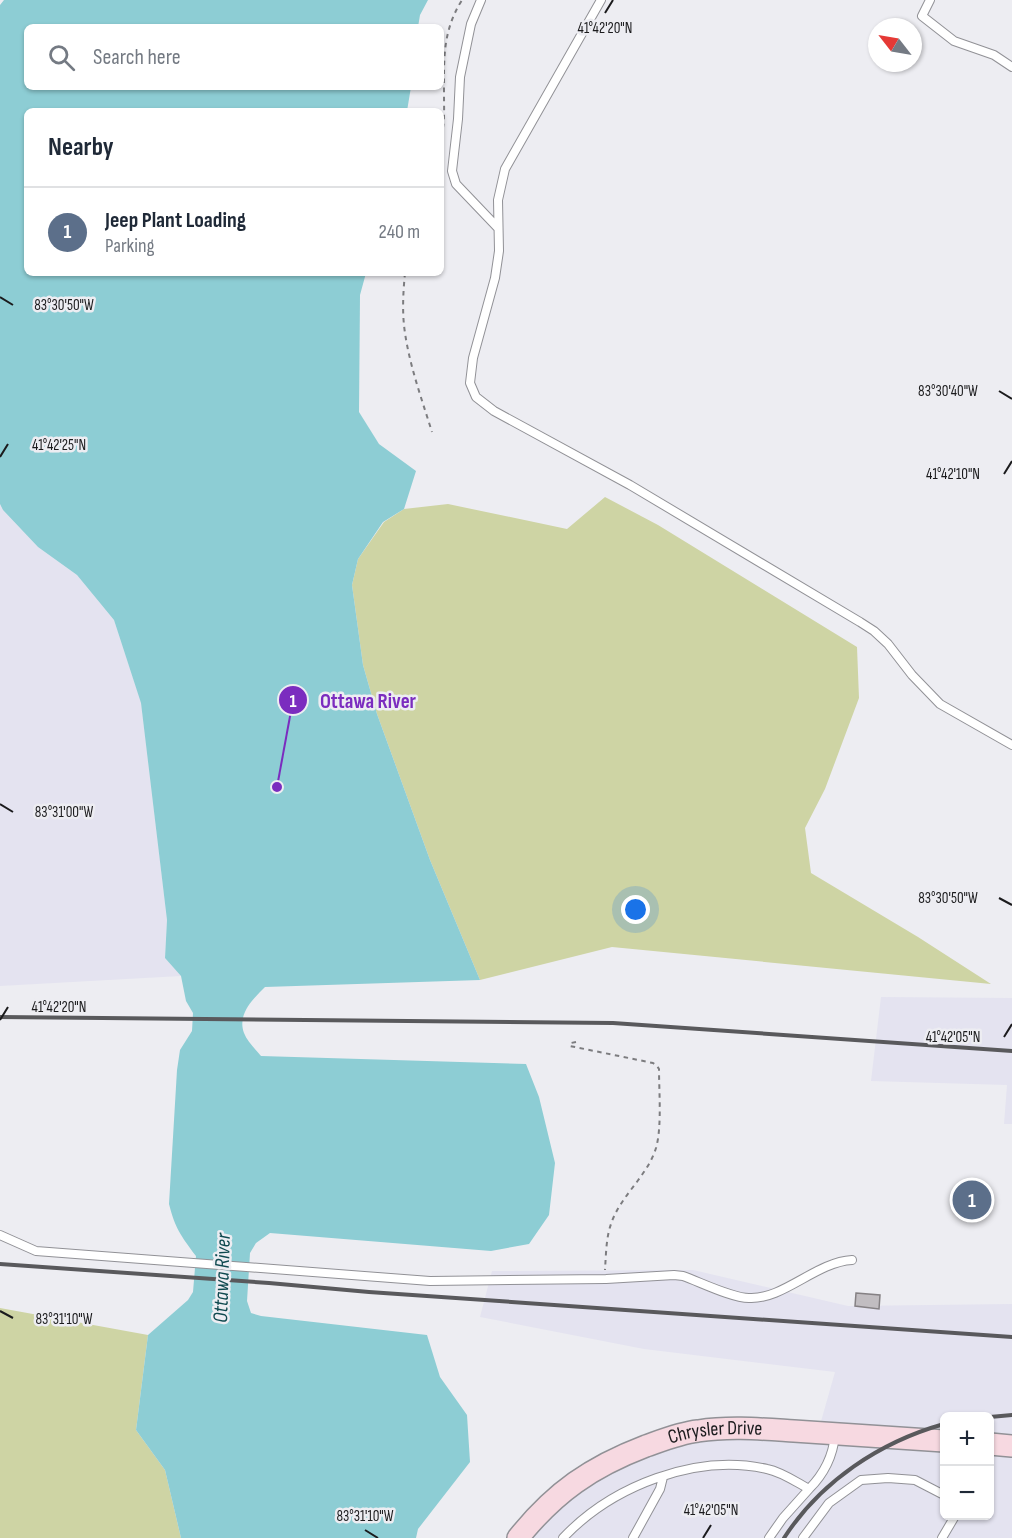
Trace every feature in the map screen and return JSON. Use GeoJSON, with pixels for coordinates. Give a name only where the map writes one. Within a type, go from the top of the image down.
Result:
{"type":"FeatureCollection","features":[{"type":"Feature","properties":{"kind":"street","name":"Chrysler Drive"},"geometry":{"type":"LineString","coordinates":[[518,1538],[548,1504],[598,1467],[665,1439],[698,1431],[736,1428],[940,1441]]}},
{"type":"Feature","properties":{"kind":"street"},"geometry":{"type":"LineString","coordinates":[[994,1444],[1012,1446]]}},
{"type":"Feature","properties":{"kind":"lane"},"geometry":{"type":"LineString","coordinates":[[481,0],[471,24],[460,77],[452,171],[456,184],[498,228]]}},
{"type":"Feature","properties":{"kind":"lane"},"geometry":{"type":"LineString","coordinates":[[601,0],[505,169],[498,200],[499,251],[495,278],[473,358],[470,383],[476,397],[494,411],[630,484],[874,631],[940,704],[1012,745]]}},
{"type":"Feature","properties":{"kind":"lane"},"geometry":{"type":"LineString","coordinates":[[930,0],[922,16],[954,41],[994,55],[1012,67]]}},
{"type":"Feature","properties":{"kind":"lane"},"geometry":{"type":"LineString","coordinates":[[0,1235],[36,1251],[430,1281],[605,1279],[674,1275],[749,1299],[768,1296],[834,1263],[852,1260]]}},
{"type":"Feature","properties":{"kind":"lane"},"geometry":{"type":"LineString","coordinates":[[769,1538],[783,1518],[817,1480],[831,1458],[836,1434]]}},
{"type":"Feature","properties":{"kind":"lane"},"geometry":{"type":"LineString","coordinates":[[563,1538],[586,1517],[617,1496],[687,1468],[745,1466],[769,1469],[809,1489]]}},
{"type":"Feature","properties":{"kind":"lane"},"geometry":{"type":"LineString","coordinates":[[633,1538],[660,1489],[663,1476]]}},
{"type":"Feature","properties":{"kind":"lane"},"geometry":{"type":"LineString","coordinates":[[803,1538],[829,1503],[861,1480],[888,1478],[915,1480],[940,1492]]}},
{"type":"Feature","properties":{"kind":"lane"},"geometry":{"type":"LineString","coordinates":[[942,1538],[952,1520]]}},
{"type":"Feature","properties":{"kind":"path"},"geometry":{"type":"LineString","coordinates":[[444,123],[445,40],[462,0]]}},
{"type":"Feature","properties":{"kind":"path"},"geometry":{"type":"LineString","coordinates":[[405,276],[403,310],[408,352],[432,432]]}},
{"type":"Feature","properties":{"kind":"path"},"geometry":{"type":"LineString","coordinates":[[576,1042],[571,1043],[570,1047],[653,1062],[657,1065],[658,1070],[658,1138],[645,1170],[611,1223],[605,1279]]}},
{"type":"Feature","properties":{"kind":"shaded area"},"geometry":{"type":"Polygon","coordinates":[[[0,504],[38,547],[77,575],[114,620],[141,702],[167,920],[165,958],[181,976],[0,986],[0,504]]]}},
{"type":"Feature","properties":{"kind":"shaded area"},"geometry":{"type":"Polygon","coordinates":[[[881,997],[1012,998],[1012,1124],[1004,1124],[1007,1085],[871,1081],[881,997]]]}},
{"type":"Feature","properties":{"kind":"shaded area"},"geometry":{"type":"Polygon","coordinates":[[[693,1270],[848,1306],[1012,1304],[1012,1446],[994,1444],[994,1412],[940,1412],[940,1441],[818,1432],[835,1372],[644,1349],[480,1317],[492,1271],[693,1270]]]}},
{"type":"Feature","properties":{"kind":"shaded area"},"geometry":{"type":"Polygon","coordinates":[[[698,1431],[940,1442],[940,1520],[994,1520],[994,1446],[1012,1447],[1012,1538],[518,1538],[572,1485],[698,1431]]]}},
{"type":"Feature","properties":{"kind":"green space"},"geometry":{"type":"Polygon","coordinates":[[[605,497],[658,525],[857,647],[859,698],[825,789],[805,828],[811,873],[991,984],[612,947],[480,980],[430,860],[377,714],[363,665],[352,585],[358,559],[384,522],[404,509],[448,504],[567,529],[605,497]]]}},
{"type":"Feature","properties":{"kind":"green space"},"geometry":{"type":"Polygon","coordinates":[[[0,1308],[148,1335],[136,1430],[165,1470],[181,1538],[0,1538],[0,1308]]]}},
{"type":"Feature","properties":{"kind":"water","name":"Ottawa River"},"geometry":{"type":"Polygon","coordinates":[[[4,0],[428,0],[420,15],[418,24],[24,24],[24,90],[410,90],[408,108],[24,108],[24,276],[365,276],[360,295],[359,412],[379,444],[416,471],[404,509],[383,522],[358,559],[352,585],[363,665],[377,714],[430,860],[480,980],[265,987],[247,1007],[242,1026],[247,1039],[261,1056],[526,1064],[539,1097],[555,1163],[549,1215],[529,1244],[491,1251],[270,1233],[256,1243],[250,1253],[247,1301],[251,1313],[261,1316],[427,1335],[440,1377],[467,1415],[470,1462],[418,1529],[416,1538],[181,1538],[165,1470],[136,1430],[148,1335],[188,1300],[193,1292],[196,1256],[179,1232],[169,1204],[177,1070],[180,1050],[192,1031],[193,1013],[186,1001],[181,976],[165,958],[167,920],[141,703],[114,620],[77,575],[38,547],[0,504],[0,5],[4,0]]]}},
{"type":"Feature","properties":{"kind":"building"},"geometry":{"type":"Polygon","coordinates":[[[856,1293],[880,1295],[879,1309],[855,1306],[856,1293]]]}},
{"type":"Feature","properties":{"kind":"railway"},"geometry":{"type":"LineString","coordinates":[[0,1017],[613,1023],[1012,1051]]}},
{"type":"Feature","properties":{"kind":"railway"},"geometry":{"type":"LineString","coordinates":[[0,1264],[1012,1337]]}},
{"type":"Feature","properties":{"kind":"railway"},"geometry":{"type":"LineString","coordinates":[[994,1417],[1012,1415]]}},
{"type":"Feature","properties":{"kind":"railway"},"geometry":{"type":"LineString","coordinates":[[784,1538],[816,1499],[854,1466],[897,1441],[940,1425]]}},
{"type":"Feature","properties":{"kind":"place","name":"Ottawa River"},"geometry":{"type":"Point","coordinates":[277,787]}},
{"type":"Feature","properties":{"kind":"place","name":"Jeep Plant Loading"},"geometry":{"type":"Point","coordinates":[972,1200]}}]}
